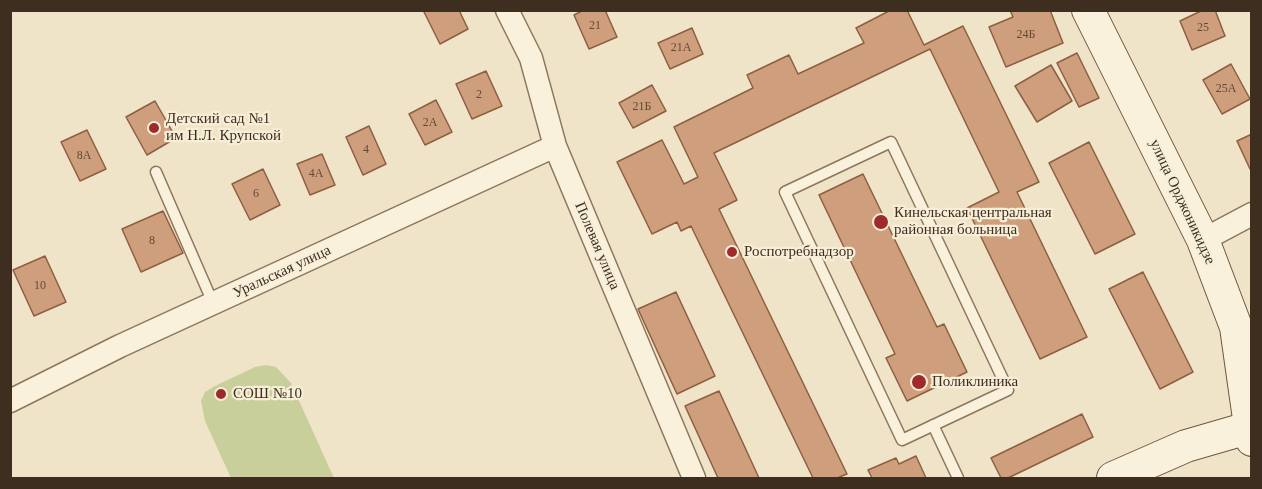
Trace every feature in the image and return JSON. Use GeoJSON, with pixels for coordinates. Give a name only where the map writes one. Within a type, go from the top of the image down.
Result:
{"type":"FeatureCollection","features":[{"type":"Feature","properties":{"kind":"street","name":"Полевая улица"},"geometry":{"type":"LineString","coordinates":[[507,10],[531,58],[555,146],[694,478]]}},
{"type":"Feature","properties":{"kind":"street","name":"улица Орджоникидзе"},"geometry":{"type":"LineString","coordinates":[[1088,10],[1203,240],[1236,327],[1250,432]]}},
{"type":"Feature","properties":{"kind":"street","name":"Уральская улица"},"geometry":{"type":"LineString","coordinates":[[10,401],[120,346],[555,146]]}},
{"type":"Feature","properties":{"kind":"street"},"geometry":{"type":"LineString","coordinates":[[1203,240],[1251,214]]}},
{"type":"Feature","properties":{"kind":"street"},"geometry":{"type":"LineString","coordinates":[[1113,478],[1186,446],[1250,432]]}},
{"type":"Feature","properties":{"kind":"lane"},"geometry":{"type":"LineString","coordinates":[[891,142],[1008,390],[933,425],[902,440],[785,192],[891,142]]}},
{"type":"Feature","properties":{"kind":"lane"},"geometry":{"type":"LineString","coordinates":[[156,172],[213,303]]}},
{"type":"Feature","properties":{"kind":"lane"},"geometry":{"type":"LineString","coordinates":[[933,425],[958,478]]}},
{"type":"Feature","properties":{"kind":"green space"},"geometry":{"type":"Polygon","coordinates":[[[266,365],[276,367],[291,383],[334,478],[231,478],[205,421],[201,401],[205,392],[215,386],[255,367],[266,365]]]}},
{"type":"Feature","properties":{"kind":"building"},"geometry":{"type":"Polygon","coordinates":[[[423,10],[459,10],[468,29],[440,44],[423,10]]]}},
{"type":"Feature","properties":{"kind":"building"},"geometry":{"type":"Polygon","coordinates":[[[584,10],[605,10],[617,37],[589,49],[574,15],[584,10]]]}},
{"type":"Feature","properties":{"kind":"building"},"geometry":{"type":"Polygon","coordinates":[[[891,10],[907,10],[924,45],[963,26],[1039,182],[1017,192],[1087,337],[1040,359],[967,208],[999,192],[930,49],[714,153],[737,200],[719,209],[847,474],[837,478],[813,478],[691,226],[681,231],[677,222],[652,234],[617,162],[662,140],[684,184],[698,177],[674,127],[753,88],[747,75],[789,55],[798,74],[864,43],[856,28],[891,10]]]}},
{"type":"Feature","properties":{"kind":"building"},"geometry":{"type":"Polygon","coordinates":[[[1010,10],[1050,10],[1063,43],[1006,67],[989,27],[1013,17],[1010,10]]]}},
{"type":"Feature","properties":{"kind":"building"},"geometry":{"type":"Polygon","coordinates":[[[1203,10],[1215,10],[1225,36],[1192,50],[1180,21],[1203,10]]]}},
{"type":"Feature","properties":{"kind":"building"},"geometry":{"type":"Polygon","coordinates":[[[692,28],[703,54],[670,69],[658,43],[692,28]]]}},
{"type":"Feature","properties":{"kind":"building"},"geometry":{"type":"Polygon","coordinates":[[[1077,53],[1099,98],[1079,107],[1057,63],[1077,53]]]}},
{"type":"Feature","properties":{"kind":"building"},"geometry":{"type":"Polygon","coordinates":[[[1231,64],[1250,99],[1222,114],[1203,80],[1231,64]]]}},
{"type":"Feature","properties":{"kind":"building"},"geometry":{"type":"Polygon","coordinates":[[[1051,65],[1072,101],[1037,122],[1015,86],[1051,65]]]}},
{"type":"Feature","properties":{"kind":"building"},"geometry":{"type":"Polygon","coordinates":[[[486,71],[502,106],[472,119],[456,84],[486,71]]]}},
{"type":"Feature","properties":{"kind":"building"},"geometry":{"type":"Polygon","coordinates":[[[652,85],[666,111],[633,128],[619,103],[652,85]]]}},
{"type":"Feature","properties":{"kind":"building"},"geometry":{"type":"Polygon","coordinates":[[[436,100],[452,132],[425,145],[409,114],[436,100]]]}},
{"type":"Feature","properties":{"kind":"building"},"geometry":{"type":"Polygon","coordinates":[[[155,101],[176,138],[147,155],[126,117],[155,101]]]}},
{"type":"Feature","properties":{"kind":"building"},"geometry":{"type":"Polygon","coordinates":[[[369,126],[386,164],[363,175],[346,137],[369,126]]]}},
{"type":"Feature","properties":{"kind":"building"},"geometry":{"type":"Polygon","coordinates":[[[87,130],[106,169],[80,181],[61,142],[87,130]]]}},
{"type":"Feature","properties":{"kind":"building"},"geometry":{"type":"Polygon","coordinates":[[[1252,134],[1252,168],[1250,169],[1237,141],[1252,134]]]}},
{"type":"Feature","properties":{"kind":"building"},"geometry":{"type":"Polygon","coordinates":[[[1089,142],[1135,234],[1095,254],[1049,163],[1089,142]]]}},
{"type":"Feature","properties":{"kind":"building"},"geometry":{"type":"Polygon","coordinates":[[[322,154],[335,185],[310,195],[297,164],[322,154]]]}},
{"type":"Feature","properties":{"kind":"building"},"geometry":{"type":"Polygon","coordinates":[[[263,169],[280,205],[250,220],[232,184],[263,169]]]}},
{"type":"Feature","properties":{"kind":"building"},"geometry":{"type":"Polygon","coordinates":[[[863,174],[937,327],[944,324],[967,372],[907,401],[886,358],[895,354],[819,195],[863,174]]]}},
{"type":"Feature","properties":{"kind":"building"},"geometry":{"type":"Polygon","coordinates":[[[163,211],[183,253],[141,272],[122,229],[163,211]]]}},
{"type":"Feature","properties":{"kind":"building"},"geometry":{"type":"Polygon","coordinates":[[[45,256],[66,302],[34,316],[13,270],[45,256]]]}},
{"type":"Feature","properties":{"kind":"building"},"geometry":{"type":"Polygon","coordinates":[[[1143,272],[1193,372],[1160,389],[1109,289],[1143,272]]]}},
{"type":"Feature","properties":{"kind":"building"},"geometry":{"type":"Polygon","coordinates":[[[676,292],[715,376],[677,394],[638,309],[676,292]]]}},
{"type":"Feature","properties":{"kind":"building"},"geometry":{"type":"Polygon","coordinates":[[[719,391],[759,478],[718,478],[685,406],[719,391]]]}},
{"type":"Feature","properties":{"kind":"building"},"geometry":{"type":"Polygon","coordinates":[[[1082,414],[1093,437],[1008,478],[1001,478],[991,458],[1082,414]]]}},
{"type":"Feature","properties":{"kind":"building"},"geometry":{"type":"Polygon","coordinates":[[[916,456],[926,478],[872,478],[868,470],[896,458],[899,464],[916,456]]]}},
{"type":"Feature","properties":{"kind":"place","name":"Детский сад №1 им Н.Л. Крупской"},"geometry":{"type":"Point","coordinates":[154,128]}},
{"type":"Feature","properties":{"kind":"place","name":"Кинельская центральная районная больница"},"geometry":{"type":"Point","coordinates":[881,222]}},
{"type":"Feature","properties":{"kind":"place","name":"Роспотребнадзор"},"geometry":{"type":"Point","coordinates":[732,252]}},
{"type":"Feature","properties":{"kind":"place","name":"Поликлиника"},"geometry":{"type":"Point","coordinates":[919,382]}},
{"type":"Feature","properties":{"kind":"place","name":"СОШ №10"},"geometry":{"type":"Point","coordinates":[221,394]}}]}
